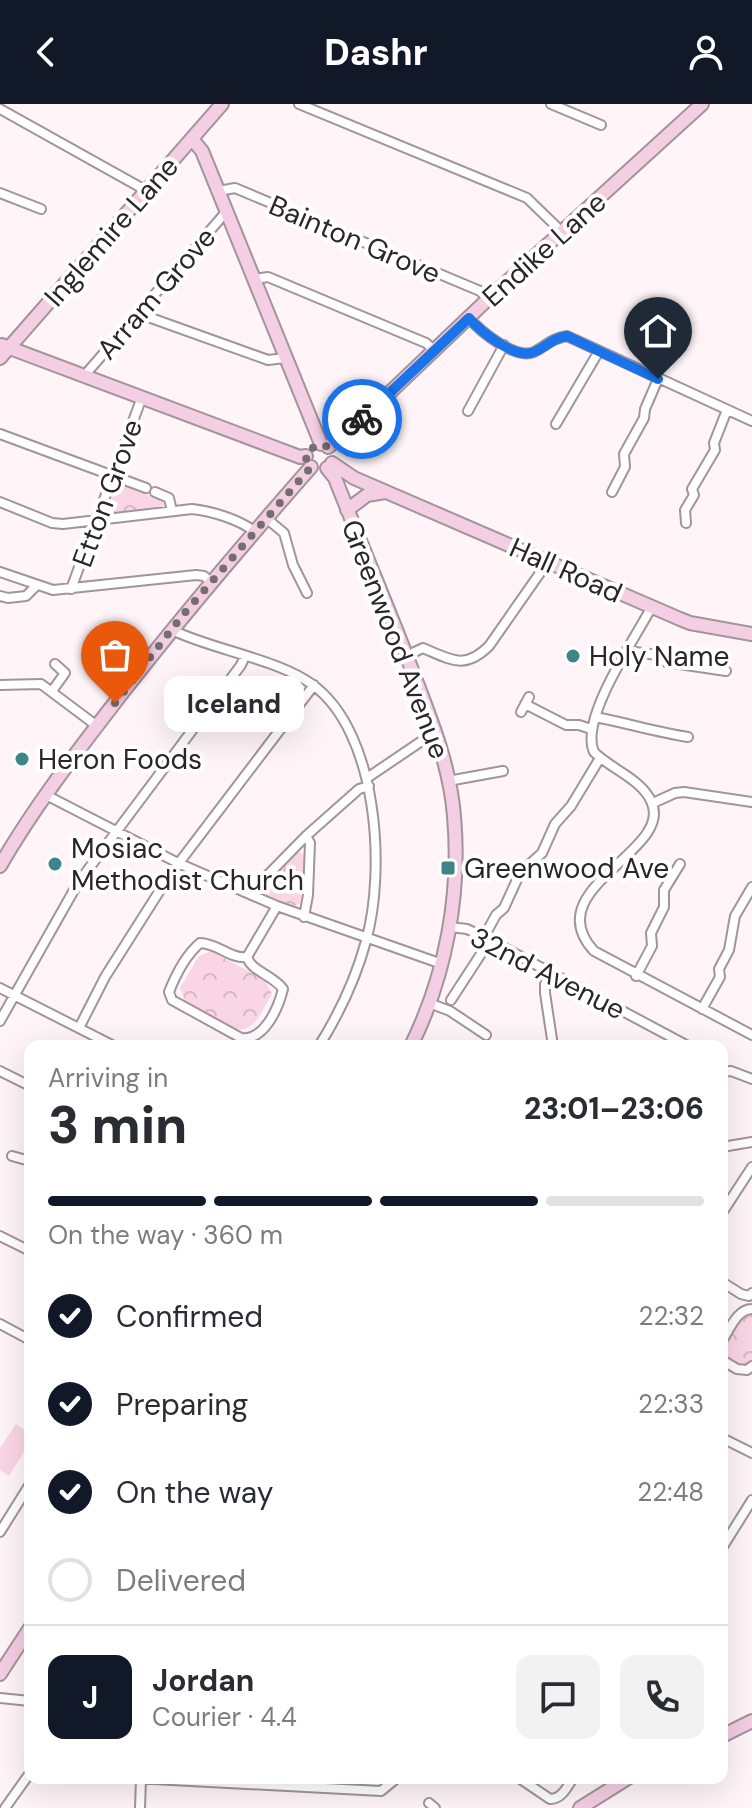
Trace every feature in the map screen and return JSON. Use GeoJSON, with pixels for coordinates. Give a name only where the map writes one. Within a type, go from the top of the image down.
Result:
{"type":"FeatureCollection","features":[{"type":"Feature","properties":{"kind":"street","name":"Inglemire Lane"},"geometry":{"type":"LineString","coordinates":[[3,350],[222,104]]}},
{"type":"Feature","properties":{"kind":"street"},"geometry":{"type":"LineString","coordinates":[[299,104],[527,198],[562,232]]}},
{"type":"Feature","properties":{"kind":"street"},"geometry":{"type":"LineString","coordinates":[[551,104],[572,108],[602,126]]}},
{"type":"Feature","properties":{"kind":"street","name":"Endike Lane"},"geometry":{"type":"LineString","coordinates":[[324,446],[362,419],[702,104]]}},
{"type":"Feature","properties":{"kind":"street"},"geometry":{"type":"LineString","coordinates":[[0,109],[147,191]]}},
{"type":"Feature","properties":{"kind":"street"},"geometry":{"type":"LineString","coordinates":[[3,350],[84,376],[300,457],[316,470],[329,465],[332,452],[324,446],[285,358],[202,151],[192,139]]}},
{"type":"Feature","properties":{"kind":"street","name":"Bainton Grove"},"geometry":{"type":"LineString","coordinates":[[219,191],[235,188],[480,291],[488,299]]}},
{"type":"Feature","properties":{"kind":"street"},"geometry":{"type":"LineString","coordinates":[[1,196],[41,209]]}},
{"type":"Feature","properties":{"kind":"street","name":"Arram Grove"},"geometry":{"type":"LineString","coordinates":[[84,376],[227,211]]}},
{"type":"Feature","properties":{"kind":"street"},"geometry":{"type":"LineString","coordinates":[[255,279],[268,277],[426,343],[434,350]]}},
{"type":"Feature","properties":{"kind":"street"},"geometry":{"type":"LineString","coordinates":[[137,313],[268,360],[285,358]]}},
{"type":"Feature","properties":{"kind":"street"},"geometry":{"type":"LineString","coordinates":[[469,318],[482,333],[521,353],[532,353],[552,338],[567,336],[752,421]]}},
{"type":"Feature","properties":{"kind":"street"},"geometry":{"type":"LineString","coordinates":[[468,411],[504,345]]}},
{"type":"Feature","properties":{"kind":"street"},"geometry":{"type":"LineString","coordinates":[[556,424],[599,351]]}},
{"type":"Feature","properties":{"kind":"street"},"geometry":{"type":"LineString","coordinates":[[612,492],[625,467],[624,454],[644,418],[658,379]]}},
{"type":"Feature","properties":{"kind":"street","name":"Etton Grove"},"geometry":{"type":"LineString","coordinates":[[71,589],[142,397]]}},
{"type":"Feature","properties":{"kind":"street"},"geometry":{"type":"LineString","coordinates":[[686,523],[685,510],[694,495],[692,489],[715,450],[714,443],[727,410]]}},
{"type":"Feature","properties":{"kind":"street"},"geometry":{"type":"LineString","coordinates":[[0,434],[169,498],[172,511]]}},
{"type":"Feature","properties":{"kind":"street"},"geometry":{"type":"LineString","coordinates":[[0,866],[46,795],[97,726],[308,462],[313,445],[324,446]]}},
{"type":"Feature","properties":{"kind":"street","name":"Hall Road"},"geometry":{"type":"LineString","coordinates":[[329,465],[651,608],[690,623],[752,634]]}},
{"type":"Feature","properties":{"kind":"street","name":"Greenwood Avenue"},"geometry":{"type":"LineString","coordinates":[[329,465],[435,732],[454,814],[455,860],[450,927],[442,964],[414,1040]]}},
{"type":"Feature","properties":{"kind":"street"},"geometry":{"type":"LineString","coordinates":[[347,510],[367,495],[385,492]]}},
{"type":"Feature","properties":{"kind":"street"},"geometry":{"type":"LineString","coordinates":[[0,502],[52,523],[204,510],[246,525],[254,531]]}},
{"type":"Feature","properties":{"kind":"street"},"geometry":{"type":"LineString","coordinates":[[266,518],[284,533],[293,565],[307,593]]}},
{"type":"Feature","properties":{"kind":"street"},"geometry":{"type":"LineString","coordinates":[[406,656],[423,648],[452,660],[467,661],[478,657],[547,563]]}},
{"type":"Feature","properties":{"kind":"street"},"geometry":{"type":"LineString","coordinates":[[0,572],[53,590],[196,575],[204,576],[211,582]]}},
{"type":"Feature","properties":{"kind":"street"},"geometry":{"type":"LineString","coordinates":[[0,596],[26,596],[36,586]]}},
{"type":"Feature","properties":{"kind":"street"},"geometry":{"type":"LineString","coordinates":[[651,608],[618,667],[591,729],[591,746],[600,758],[647,793],[653,803],[651,827],[583,902],[579,923],[585,942],[594,951],[752,1035]]}},
{"type":"Feature","properties":{"kind":"street"},"geometry":{"type":"LineString","coordinates":[[172,630],[314,685],[354,739],[368,782],[376,849],[374,895],[367,939],[347,993],[322,1040]]}},
{"type":"Feature","properties":{"kind":"street"},"geometry":{"type":"LineString","coordinates":[[628,651],[657,655],[666,662],[726,671]]}},
{"type":"Feature","properties":{"kind":"street"},"geometry":{"type":"LineString","coordinates":[[0,1021],[78,883],[245,656]]}},
{"type":"Feature","properties":{"kind":"street"},"geometry":{"type":"LineString","coordinates":[[52,691],[65,673],[55,664]]}},
{"type":"Feature","properties":{"kind":"street"},"geometry":{"type":"LineString","coordinates":[[0,685],[41,684],[97,726]]}},
{"type":"Feature","properties":{"kind":"street"},"geometry":{"type":"LineString","coordinates":[[79,1028],[105,977],[178,863],[314,685]]}},
{"type":"Feature","properties":{"kind":"street"},"geometry":{"type":"LineString","coordinates":[[525,704],[566,725],[591,729]]}},
{"type":"Feature","properties":{"kind":"street"},"geometry":{"type":"LineString","coordinates":[[595,717],[639,725],[650,732],[688,737]]}},
{"type":"Feature","properties":{"kind":"street"},"geometry":{"type":"LineString","coordinates":[[254,896],[257,886],[306,836],[359,789],[435,732]]}},
{"type":"Feature","properties":{"kind":"street"},"geometry":{"type":"LineString","coordinates":[[451,995],[487,938],[496,915],[504,908],[520,873],[542,853],[555,824],[571,806],[600,758]]}},
{"type":"Feature","properties":{"kind":"street"},"geometry":{"type":"LineString","coordinates":[[448,781],[503,771]]}},
{"type":"Feature","properties":{"kind":"street"},"geometry":{"type":"LineString","coordinates":[[653,803],[684,792],[752,802]]}},
{"type":"Feature","properties":{"kind":"street"},"geometry":{"type":"LineString","coordinates":[[46,795],[178,863],[277,906],[442,964]]}},
{"type":"Feature","properties":{"kind":"street"},"geometry":{"type":"LineString","coordinates":[[304,917],[310,843],[306,836]]}},
{"type":"Feature","properties":{"kind":"street"},"geometry":{"type":"LineString","coordinates":[[636,976],[652,946],[651,933],[664,907],[664,890],[680,864]]}},
{"type":"Feature","properties":{"kind":"street"},"geometry":{"type":"LineString","coordinates":[[702,1009],[720,977],[719,969],[729,950],[735,916],[752,887]]}},
{"type":"Feature","properties":{"kind":"street"},"geometry":{"type":"LineString","coordinates":[[247,957],[277,906]]}},
{"type":"Feature","properties":{"kind":"street","name":"32nd Avenue"},"geometry":{"type":"LineString","coordinates":[[450,927],[467,929],[487,938],[677,1040]]}},
{"type":"Feature","properties":{"kind":"street"},"geometry":{"type":"LineString","coordinates":[[200,943],[210,943],[238,958],[247,957],[251,965],[276,979],[283,989],[280,1001],[260,1034],[251,1039],[241,1038],[178,1005],[170,996],[173,983],[191,950],[200,943]]}},
{"type":"Feature","properties":{"kind":"street"},"geometry":{"type":"LineString","coordinates":[[551,972],[545,984],[545,993],[552,1040]]}},
{"type":"Feature","properties":{"kind":"street"},"geometry":{"type":"LineString","coordinates":[[0,988],[102,1040]]}},
{"type":"Feature","properties":{"kind":"street"},"geometry":{"type":"LineString","coordinates":[[429,1003],[450,1011],[486,1035]]}},
{"type":"Feature","properties":{"kind":"street"},"geometry":{"type":"LineString","coordinates":[[0,1071],[24,1083]]}},
{"type":"Feature","properties":{"kind":"street"},"geometry":{"type":"LineString","coordinates":[[728,1073],[752,1079]]}},
{"type":"Feature","properties":{"kind":"street"},"geometry":{"type":"LineString","coordinates":[[728,1146],[752,1143]]}},
{"type":"Feature","properties":{"kind":"street"},"geometry":{"type":"LineString","coordinates":[[12,1156],[24,1159]]}},
{"type":"Feature","properties":{"kind":"street"},"geometry":{"type":"LineString","coordinates":[[728,1204],[752,1167]]}},
{"type":"Feature","properties":{"kind":"street"},"geometry":{"type":"LineString","coordinates":[[0,1236],[24,1248]]}},
{"type":"Feature","properties":{"kind":"street"},"geometry":{"type":"LineString","coordinates":[[728,1286],[741,1294],[749,1296],[752,1293]]}},
{"type":"Feature","properties":{"kind":"street"},"geometry":{"type":"LineString","coordinates":[[728,1332],[740,1313],[752,1309]]}},
{"type":"Feature","properties":{"kind":"street"},"geometry":{"type":"LineString","coordinates":[[0,1324],[24,1337]]}},
{"type":"Feature","properties":{"kind":"street"},"geometry":{"type":"LineString","coordinates":[[728,1364],[737,1369],[747,1370],[752,1366]]}},
{"type":"Feature","properties":{"kind":"street"},"geometry":{"type":"LineString","coordinates":[[728,1441],[752,1453]]}},
{"type":"Feature","properties":{"kind":"street"},"geometry":{"type":"LineString","coordinates":[[0,1532],[24,1497]]}},
{"type":"Feature","properties":{"kind":"street"},"geometry":{"type":"LineString","coordinates":[[728,1538],[752,1500]]}},
{"type":"Feature","properties":{"kind":"street"},"geometry":{"type":"LineString","coordinates":[[11,1514],[24,1518]]}},
{"type":"Feature","properties":{"kind":"street"},"geometry":{"type":"LineString","coordinates":[[0,1674],[24,1637]]}},
{"type":"Feature","properties":{"kind":"street"},"geometry":{"type":"LineString","coordinates":[[0,1698],[24,1700]]}},
{"type":"Feature","properties":{"kind":"street"},"geometry":{"type":"LineString","coordinates":[[728,1733],[752,1721]]}},
{"type":"Feature","properties":{"kind":"street"},"geometry":{"type":"LineString","coordinates":[[5,1808],[24,1781]]}},
{"type":"Feature","properties":{"kind":"street"},"geometry":{"type":"LineString","coordinates":[[140,1808],[141,1784]]}},
{"type":"Feature","properties":{"kind":"street"},"geometry":{"type":"LineString","coordinates":[[295,1784],[381,1791],[391,1784]]}},
{"type":"Feature","properties":{"kind":"street"},"geometry":{"type":"LineString","coordinates":[[528,1784],[550,1799],[556,1799],[568,1784]]}},
{"type":"Feature","properties":{"kind":"street"},"geometry":{"type":"LineString","coordinates":[[580,1808],[618,1784]]}},
{"type":"Feature","properties":{"kind":"green space"},"geometry":{"type":"Polygon","coordinates":[[[118,484],[165,501],[163,508],[110,514],[106,509],[118,484]]]}},
{"type":"Feature","properties":{"kind":"green space"},"geometry":{"type":"Polygon","coordinates":[[[300,852],[307,858],[300,904],[293,906],[262,893],[277,869],[300,852]]]}},
{"type":"Feature","properties":{"kind":"green space"},"geometry":{"type":"Polygon","coordinates":[[[211,951],[265,980],[272,994],[249,1027],[237,1029],[186,1003],[180,988],[199,956],[211,951]]]}},
{"type":"Feature","properties":{"kind":"green space"},"geometry":{"type":"Polygon","coordinates":[[[748,1312],[752,1313],[752,1362],[743,1368],[728,1360],[728,1340],[748,1312]]]}},
{"type":"Feature","properties":{"kind":"green space"},"geometry":{"type":"Polygon","coordinates":[[[16,1424],[24,1430],[24,1452],[9,1476],[0,1470],[0,1448],[16,1424]]]}},
{"type":"Feature","properties":{"kind":"way so far"},"geometry":{"type":"LineString","coordinates":[[115,703],[182,616],[311,467],[306,460],[308,450],[313,445],[328,447],[362,419]]}},
{"type":"Feature","properties":{"kind":"place","name":"Holy Name"},"geometry":{"type":"Point","coordinates":[573,656]}},
{"type":"Feature","properties":{"kind":"place","name":"Iceland"},"geometry":{"type":"Point","coordinates":[115,703]}},
{"type":"Feature","properties":{"kind":"place","name":"Heron Foods"},"geometry":{"type":"Point","coordinates":[22,759]}},
{"type":"Feature","properties":{"kind":"place","name":"Mosiac Methodist Church"},"geometry":{"type":"Point","coordinates":[55,864]}},
{"type":"Feature","properties":{"kind":"place","name":"Greenwood Ave"},"geometry":{"type":"Point","coordinates":[448,868]}},
{"type":"Feature","properties":{"kind":"route"},"geometry":{"type":"LineString","coordinates":[[362,419],[469,318],[482,333],[521,353],[532,353],[552,338],[567,336],[658,379]]}}]}
